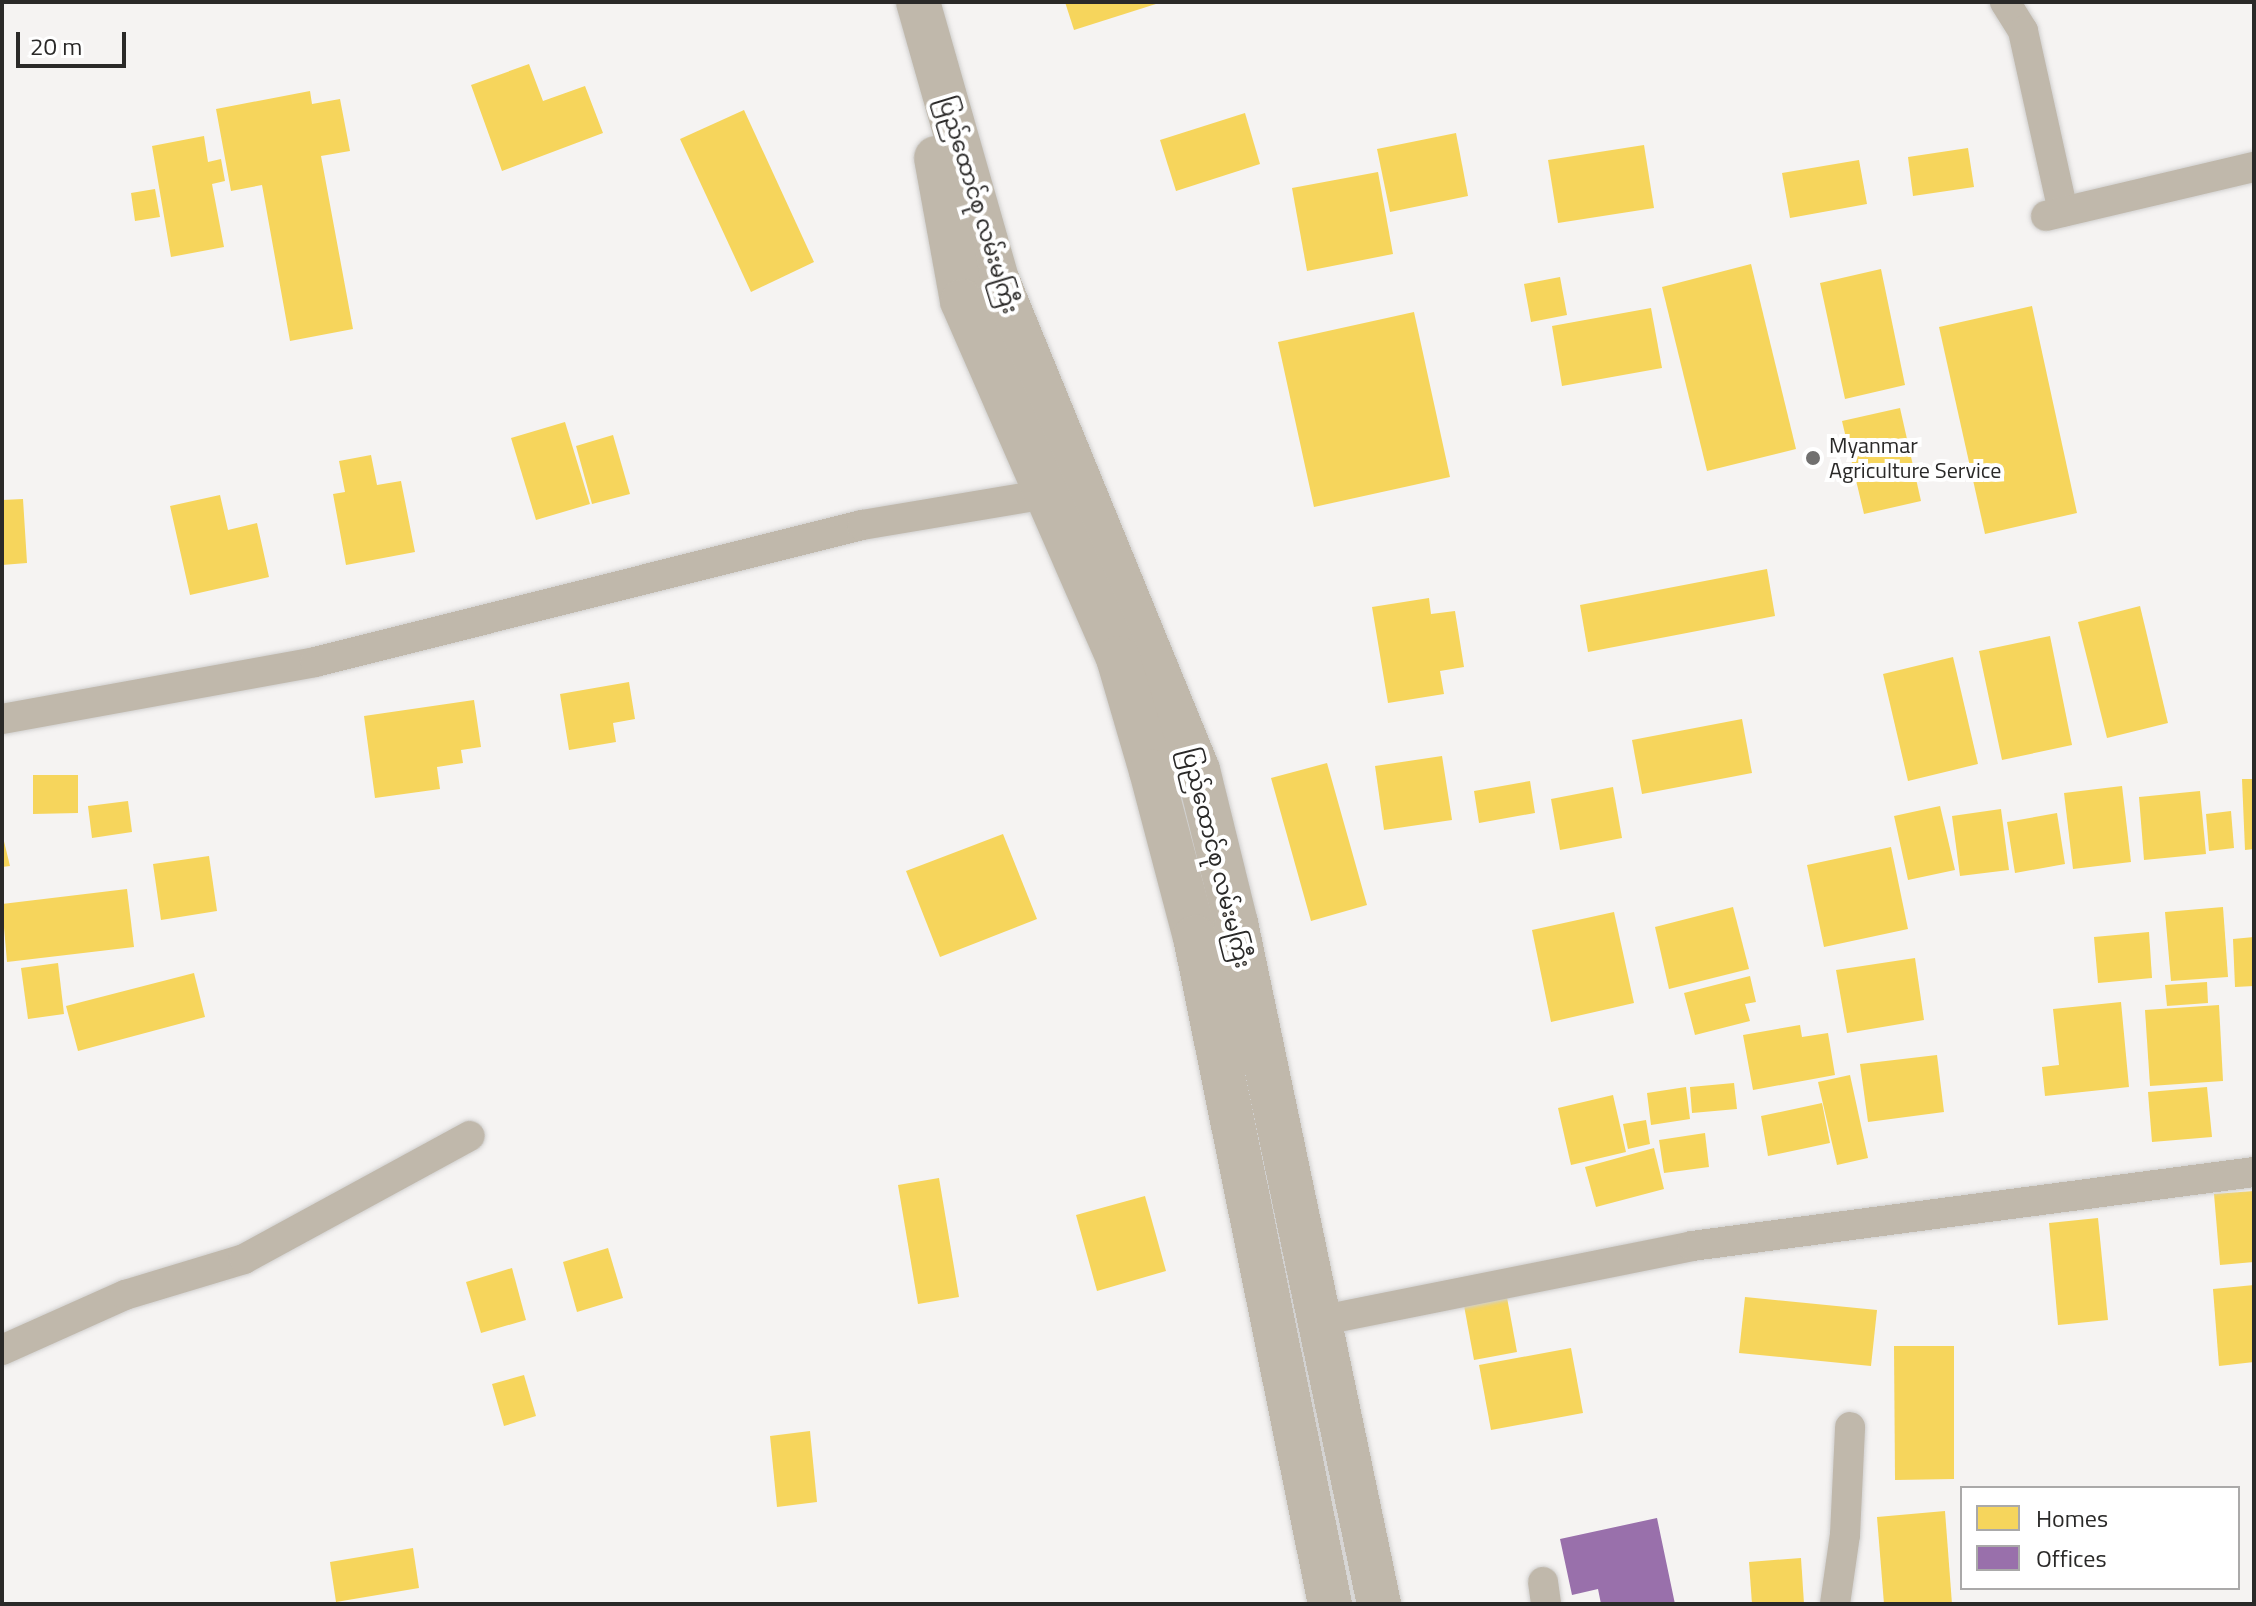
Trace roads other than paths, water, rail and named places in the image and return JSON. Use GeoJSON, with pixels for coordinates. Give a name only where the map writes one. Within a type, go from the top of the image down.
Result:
{"type":"FeatureCollection","features":[{"type":"Feature","properties":{"kind":"main road"},"geometry":{"type":"LineString","coordinates":[[908,2],[962,301],[1118,658],[1195,937],[1330,1604]]}},
{"type":"Feature","properties":{"kind":"main road","name":"ပြည်ထောင်စု လမ်းမကြီး"},"geometry":{"type":"LineString","coordinates":[[918,2],[997,279],[1198,770],[1236,923],[1379,1604]]}},
{"type":"Feature","properties":{"kind":"street"},"geometry":{"type":"LineString","coordinates":[[2005,2],[2023,31],[2053,214],[2254,167]]}},
{"type":"Feature","properties":{"kind":"street"},"geometry":{"type":"LineString","coordinates":[[2,719],[315,662],[862,525],[1048,494]]}},
{"type":"Feature","properties":{"kind":"street"},"geometry":{"type":"LineString","coordinates":[[2,1350],[125,1295],[244,1259],[470,1136]]}},
{"type":"Feature","properties":{"kind":"street"},"geometry":{"type":"LineString","coordinates":[[1318,1321],[1692,1246],[2254,1172]]}},
{"type":"Feature","properties":{"kind":"street"},"geometry":{"type":"LineString","coordinates":[[1835,1604],[1845,1535],[1850,1427]]}},
{"type":"Feature","properties":{"kind":"place","name":"Myanmar Agriculture Service"},"geometry":{"type":"Point","coordinates":[1813,458]}}]}
